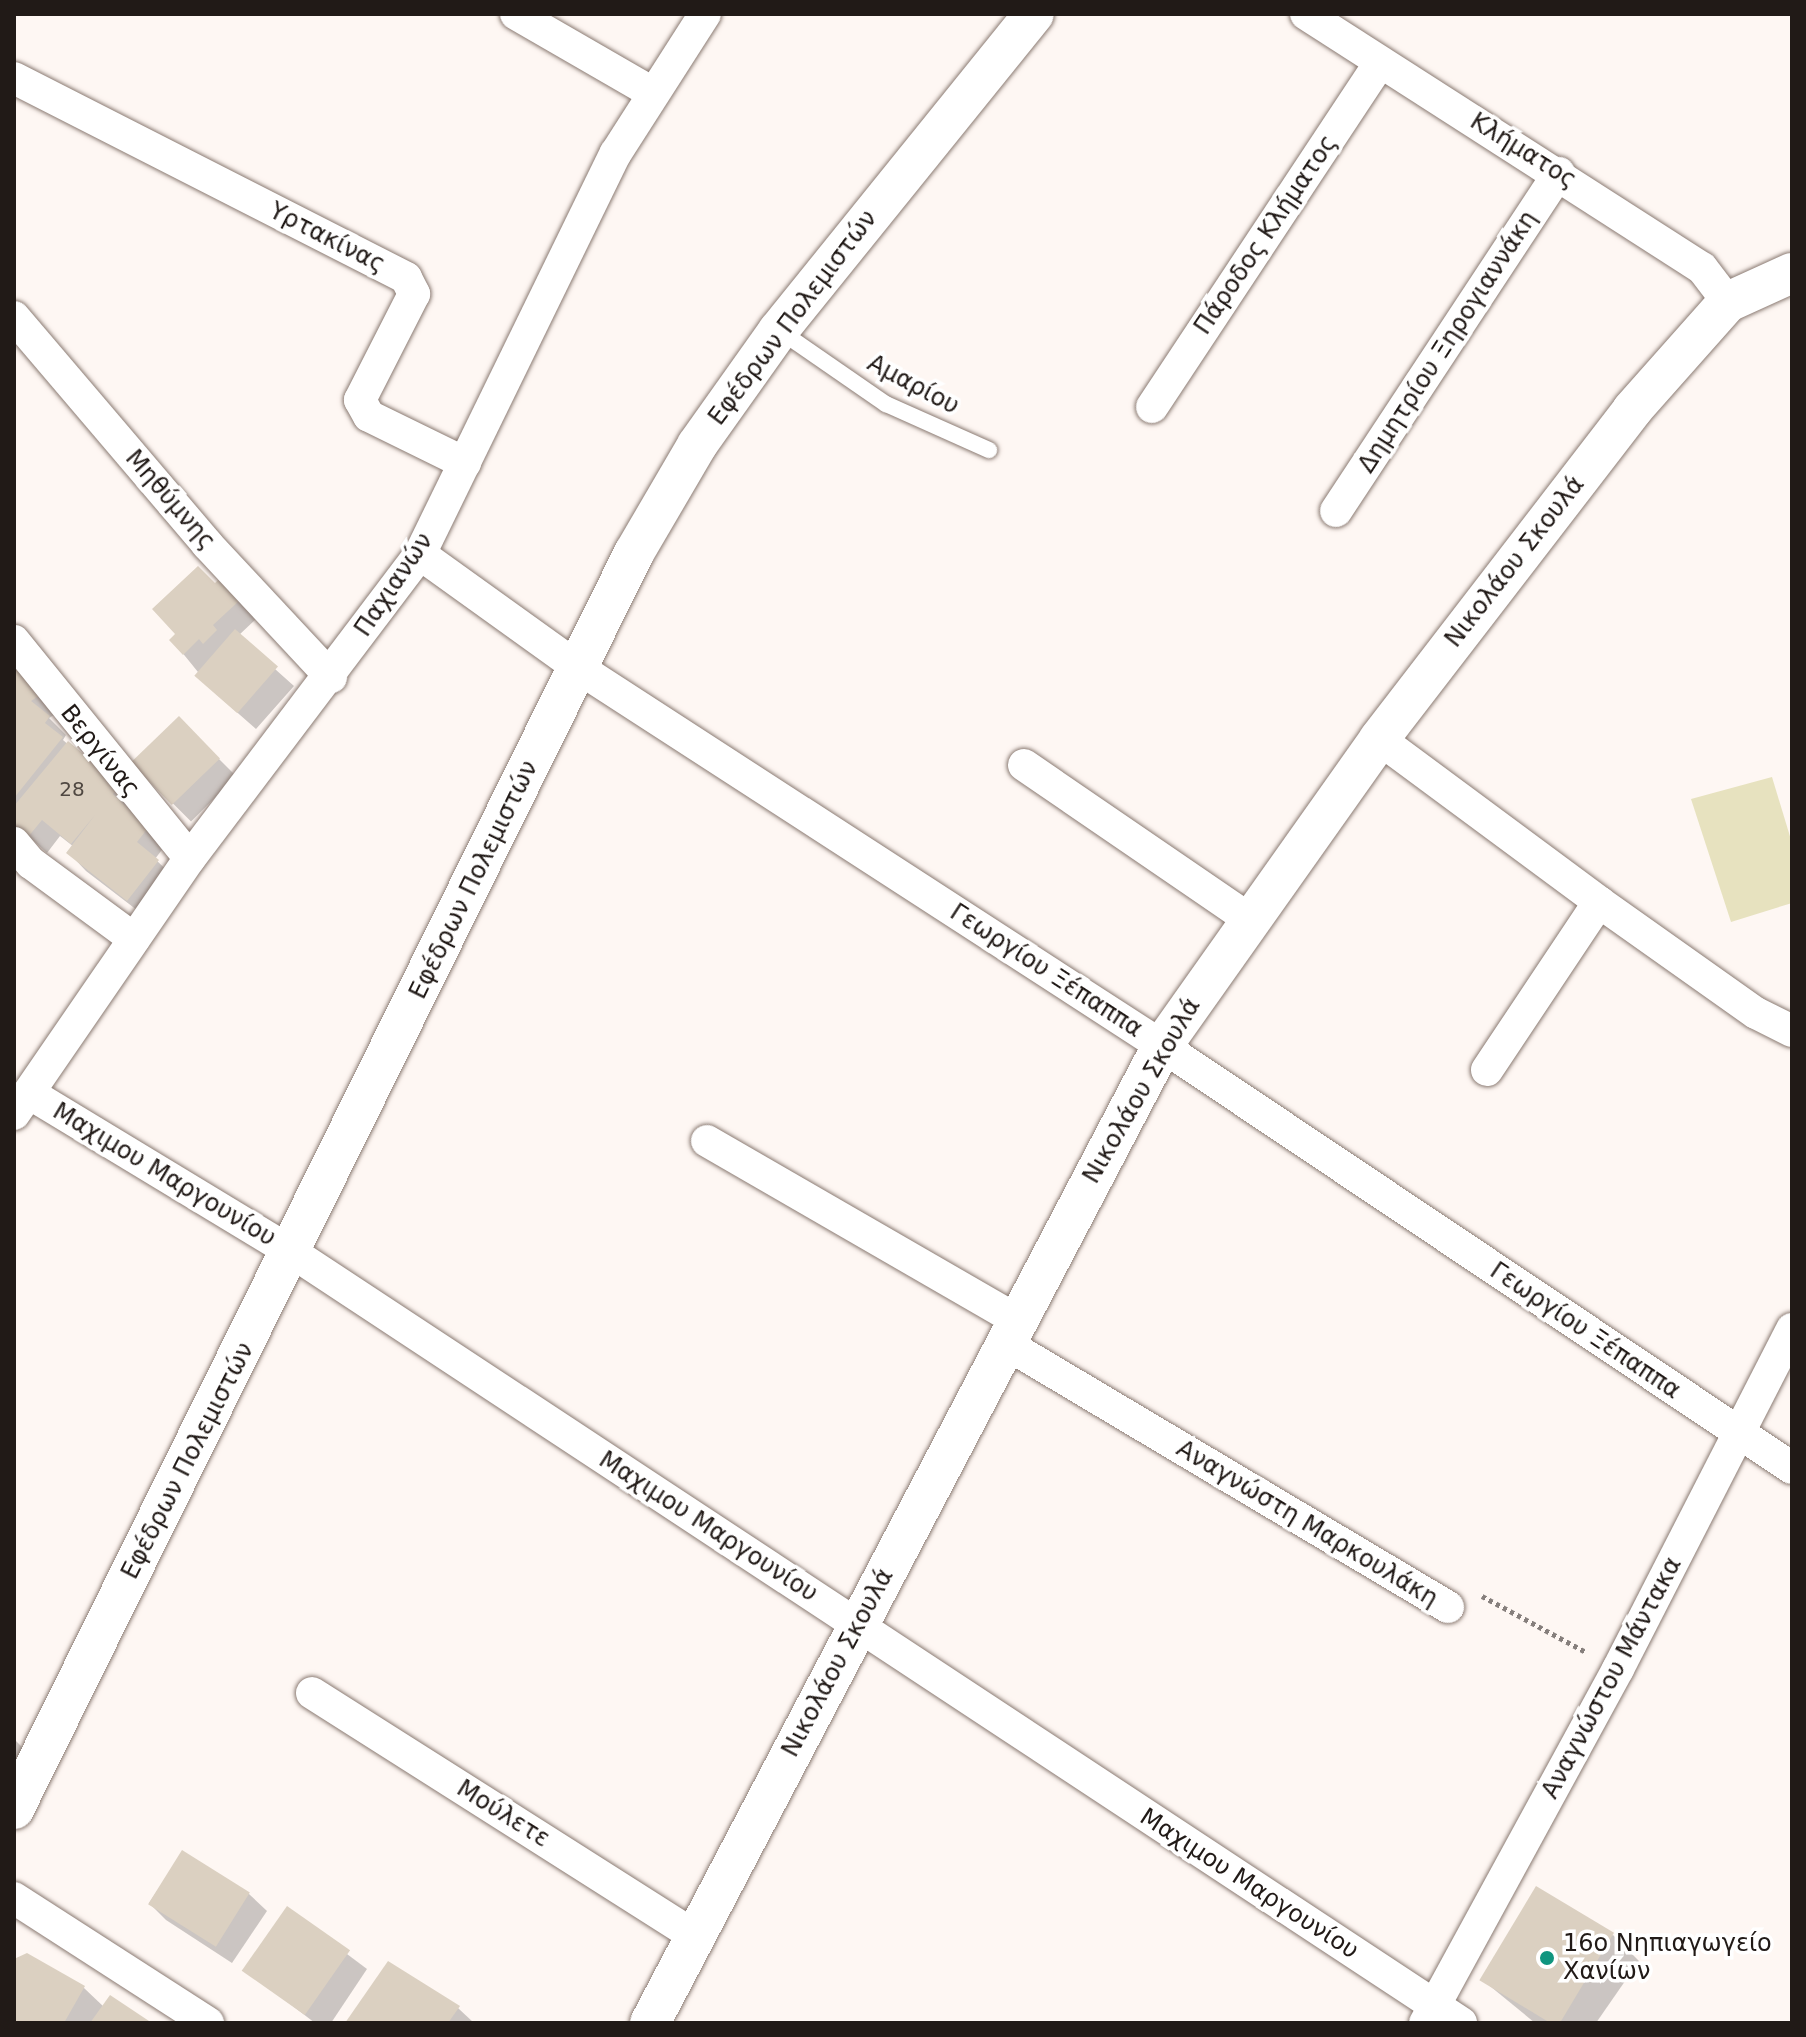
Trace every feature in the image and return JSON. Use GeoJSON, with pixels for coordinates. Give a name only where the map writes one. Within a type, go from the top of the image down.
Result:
{"type":"FeatureCollection","features":[{"type":"Feature","properties":{"kind":"street"},"geometry":{"type":"LineString","coordinates":[[516,14],[651,92]]}},
{"type":"Feature","properties":{"kind":"street","name":"Παχιανών"},"geometry":{"type":"LineString","coordinates":[[22,1104],[190,858],[331,677],[420,554],[616,153],[651,92],[705,14]]}},
{"type":"Feature","properties":{"kind":"street","name":"Εφέδρων Πολεμιστών"},"geometry":{"type":"LineString","coordinates":[[14,1809],[293,1253],[634,553],[697,445],[778,331],[1034,14]]}},
{"type":"Feature","properties":{"kind":"street","name":"Κλήματος"},"geometry":{"type":"LineString","coordinates":[[1306,14],[1559,173],[1702,268],[1728,302]]}},
{"type":"Feature","properties":{"kind":"street","name":"Πάροδος Κλήματος"},"geometry":{"type":"LineString","coordinates":[[1152,407],[1380,63]]}},
{"type":"Feature","properties":{"kind":"street","name":"Υρτακίνας"},"geometry":{"type":"LineString","coordinates":[[14,78],[406,278],[414,294],[360,400],[369,416],[465,463]]}},
{"type":"Feature","properties":{"kind":"street","name":"Δημητρίου Ξηρογιαννάκη"},"geometry":{"type":"LineString","coordinates":[[1336,511],[1559,173]]}},
{"type":"Feature","properties":{"kind":"street","name":"Νικολάου Σκουλά"},"geometry":{"type":"LineString","coordinates":[[650,2023],[1009,1331],[1162,1046],[1379,739],[1632,410],[1728,302],[1792,273]]}},
{"type":"Feature","properties":{"kind":"street","name":"Μηθύμνης"},"geometry":{"type":"LineString","coordinates":[[14,319],[207,544],[331,677]]}},
{"type":"Feature","properties":{"kind":"street","name":"Γεωργίου Ξέπαππα"},"geometry":{"type":"LineString","coordinates":[[420,554],[577,667],[1162,1046],[1792,1468]]}},
{"type":"Feature","properties":{"kind":"street","name":"Βεργίνας"},"geometry":{"type":"LineString","coordinates":[[14,641],[190,858]]}},
{"type":"Feature","properties":{"kind":"street"},"geometry":{"type":"LineString","coordinates":[[1379,739],[1599,902],[1756,1013],[1792,1031]]}},
{"type":"Feature","properties":{"kind":"street"},"geometry":{"type":"LineString","coordinates":[[1024,765],[1249,919]]}},
{"type":"Feature","properties":{"kind":"street"},"geometry":{"type":"LineString","coordinates":[[14,843],[31,863],[134,939]]}},
{"type":"Feature","properties":{"kind":"street"},"geometry":{"type":"LineString","coordinates":[[1487,1070],[1599,902]]}},
{"type":"Feature","properties":{"kind":"street","name":"Μαχιμου Mαργουνίου"},"geometry":{"type":"LineString","coordinates":[[22,1104],[293,1253],[858,1626],[1440,2018]]}},
{"type":"Feature","properties":{"kind":"street","name":"Αναγνώστη Μαρκουλάκη"},"geometry":{"type":"LineString","coordinates":[[707,1141],[1448,1607]]}},
{"type":"Feature","properties":{"kind":"street","name":"Αναγνώστου Μάντακα"},"geometry":{"type":"LineString","coordinates":[[1440,2018],[1792,1329]]}},
{"type":"Feature","properties":{"kind":"street","name":"Μούλετε"},"geometry":{"type":"LineString","coordinates":[[312,1693],[694,1935]]}},
{"type":"Feature","properties":{"kind":"street"},"geometry":{"type":"LineString","coordinates":[[14,1898],[208,2023]]}},
{"type":"Feature","properties":{"kind":"lane","name":"Αμαρίου"},"geometry":{"type":"LineString","coordinates":[[778,331],[886,404],[989,450]]}},
{"type":"Feature","properties":{"kind":"path","name":"Αναγνώστη Μαρκουλάκη"},"geometry":{"type":"LineString","coordinates":[[1448,1607],[1479,1595],[1618,1669]]}},
{"type":"Feature","properties":{"kind":"shaded area"},"geometry":{"type":"Polygon","coordinates":[[[1772,777],[1792,843],[1792,903],[1731,922],[1691,799],[1772,777]]]}},
{"type":"Feature","properties":{"kind":"building"},"geometry":{"type":"Polygon","coordinates":[[[198,566],[215,583],[220,578],[240,600],[213,625],[217,630],[203,644],[199,639],[183,655],[169,640],[175,634],[152,609],[198,566]]]}},
{"type":"Feature","properties":{"kind":"building"},"geometry":{"type":"Polygon","coordinates":[[[235,629],[278,666],[237,713],[194,676],[235,629]]]}},
{"type":"Feature","properties":{"kind":"building"},"geometry":{"type":"Polygon","coordinates":[[[14,662],[43,693],[31,701],[50,716],[45,723],[63,737],[14,798],[14,662]]]}},
{"type":"Feature","properties":{"kind":"building"},"geometry":{"type":"Polygon","coordinates":[[[179,716],[220,758],[172,805],[131,763],[179,716]]]}},
{"type":"Feature","properties":{"kind":"building"},"geometry":{"type":"Polygon","coordinates":[[[68,741],[120,785],[113,794],[148,828],[137,842],[159,860],[127,901],[66,853],[95,815],[71,844],[42,820],[28,837],[14,825],[14,806],[68,741]]]}},
{"type":"Feature","properties":{"kind":"building"},"geometry":{"type":"Polygon","coordinates":[[[182,1850],[250,1892],[216,1947],[148,1904],[182,1850]]]}},
{"type":"Feature","properties":{"kind":"building","name":"16ο Νηπιαγωγείο Χανίων"},"geometry":{"type":"Polygon","coordinates":[[[1536,1886],[1614,1933],[1560,2023],[1550,2023],[1479,1980],[1536,1886]]]}},
{"type":"Feature","properties":{"kind":"building"},"geometry":{"type":"Polygon","coordinates":[[[287,1906],[350,1950],[305,2015],[242,1971],[287,1906]]]}},
{"type":"Feature","properties":{"kind":"building"},"geometry":{"type":"Polygon","coordinates":[[[27,1953],[85,1986],[64,2023],[14,2023],[14,1959],[27,1953]]]}},
{"type":"Feature","properties":{"kind":"building"},"geometry":{"type":"Polygon","coordinates":[[[388,1961],[460,2006],[448,2023],[345,2023],[388,1961]]]}},
{"type":"Feature","properties":{"kind":"building"},"geometry":{"type":"Polygon","coordinates":[[[110,1995],[152,2023],[90,2023],[110,1995]]]}},
{"type":"Feature","properties":{"kind":"place","name":"16ο Νηπιαγωγείο Χανίων"},"geometry":{"type":"Point","coordinates":[1547,1958]}}]}
